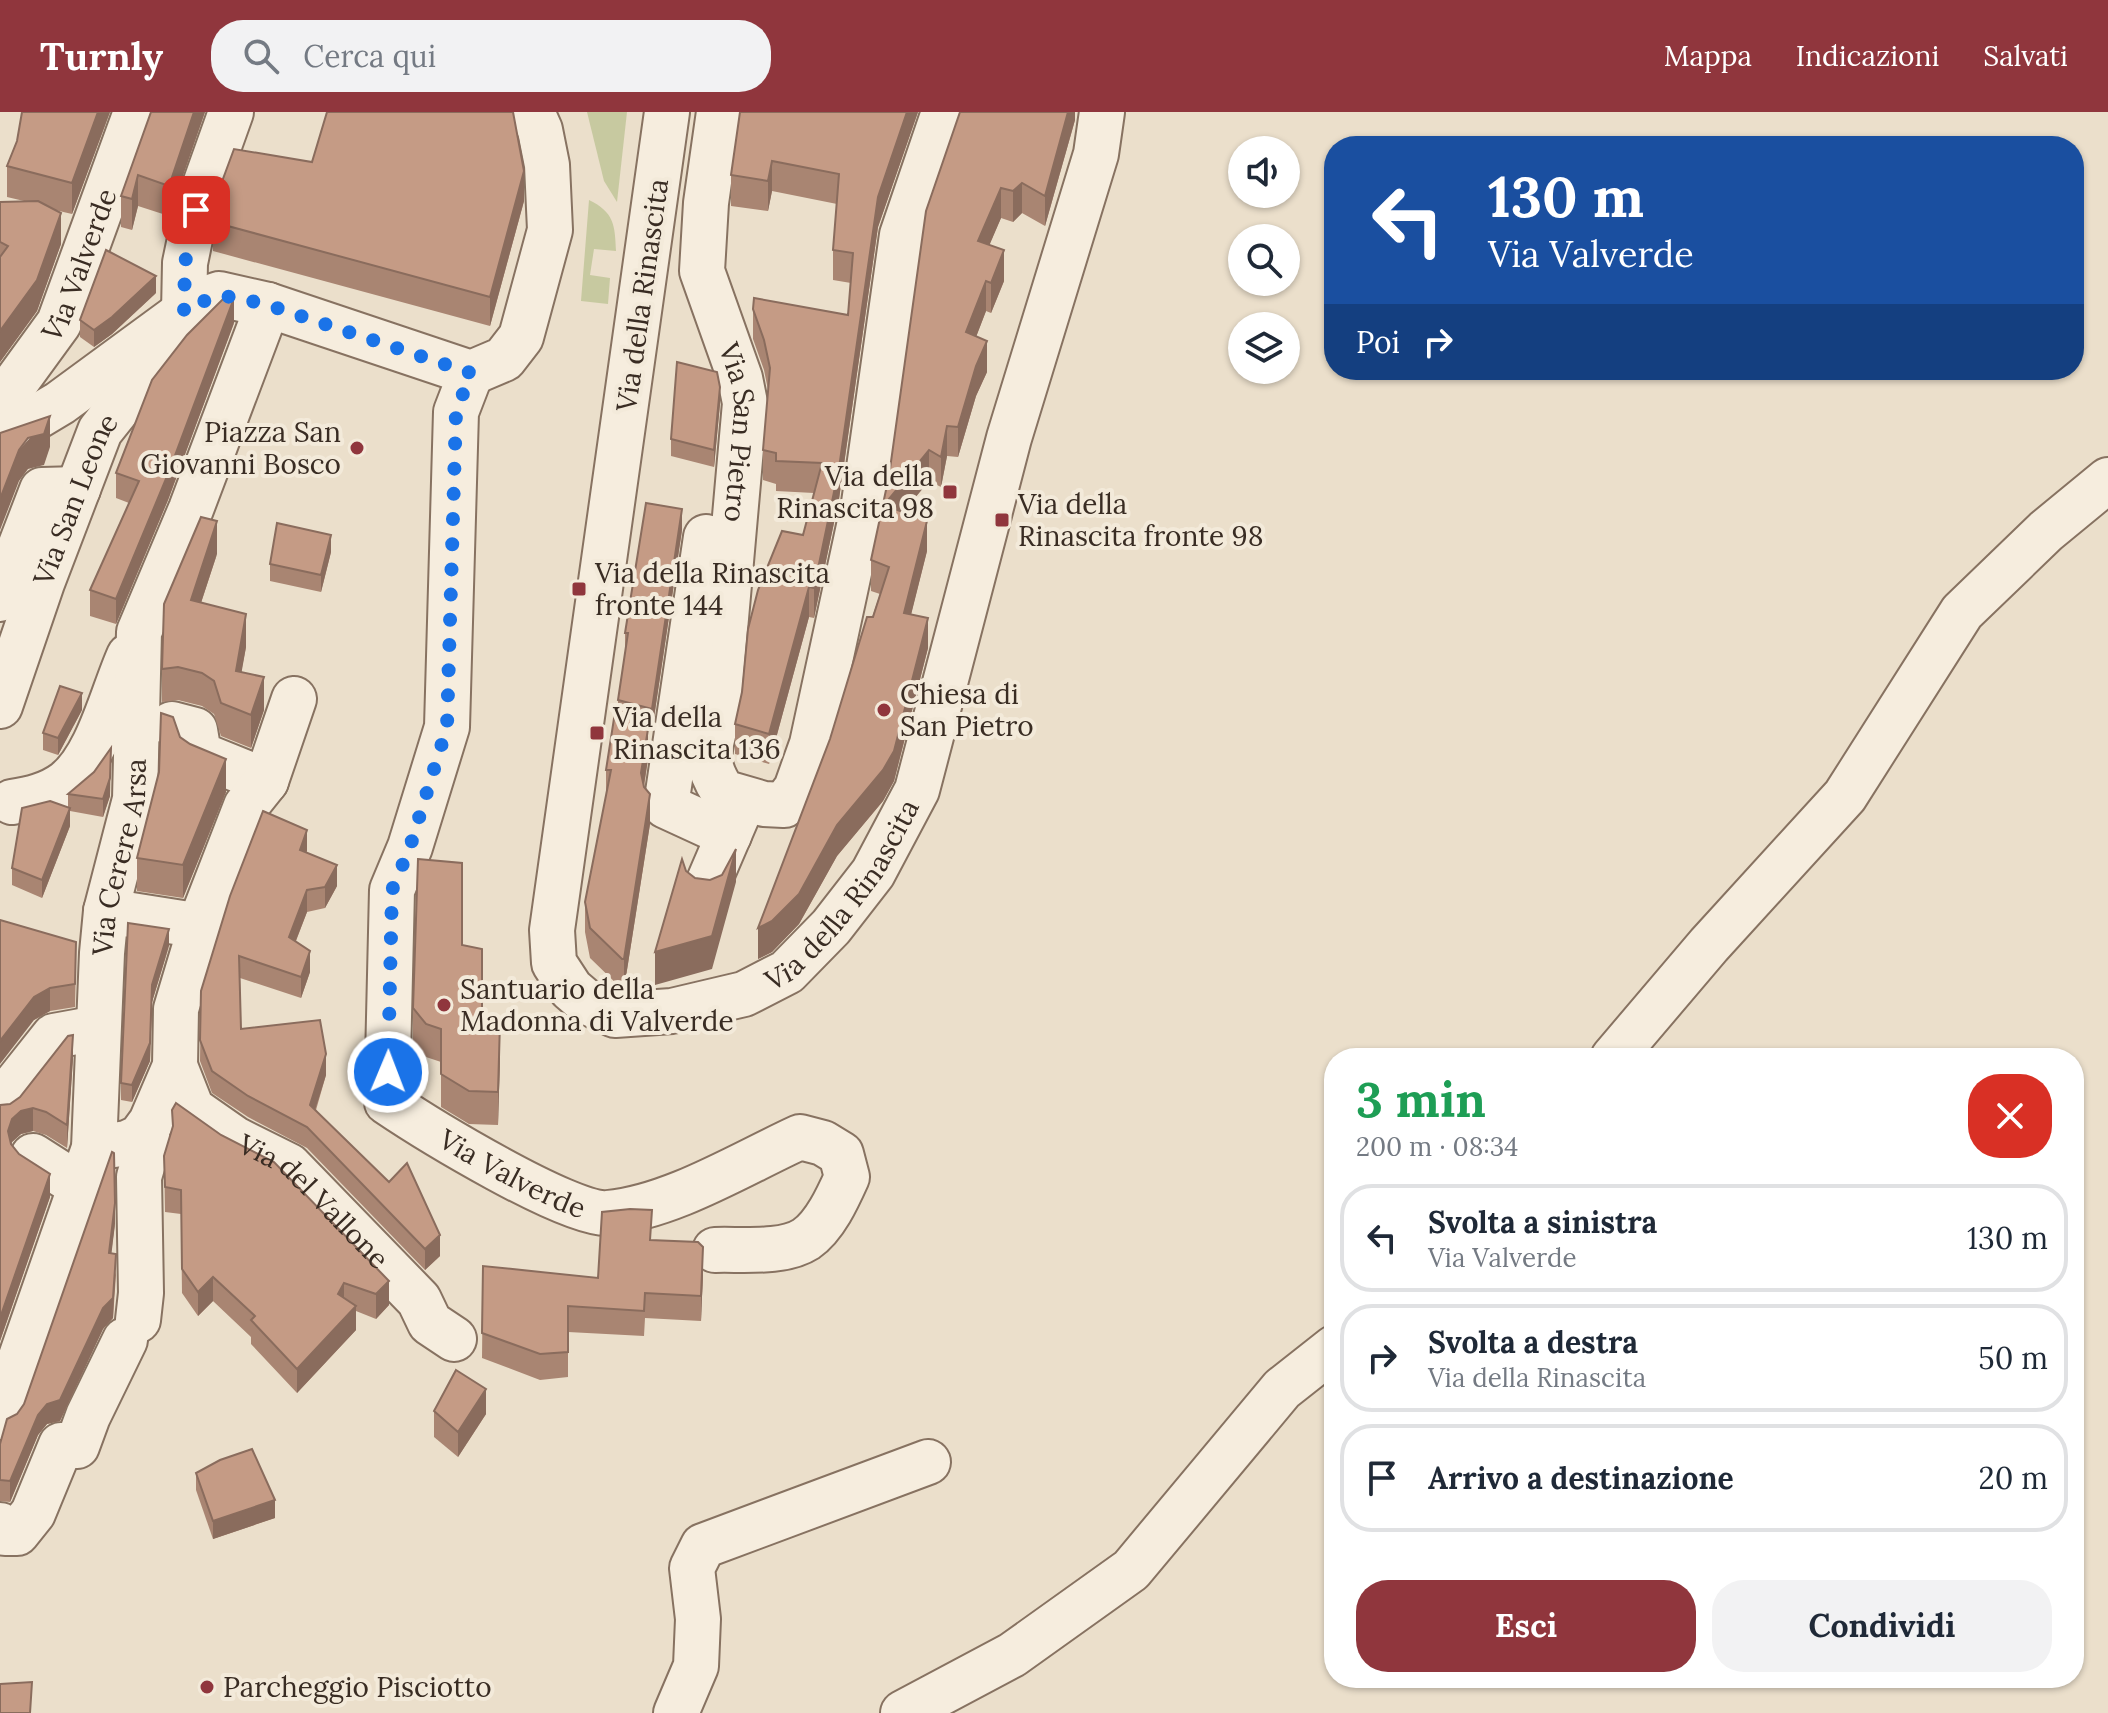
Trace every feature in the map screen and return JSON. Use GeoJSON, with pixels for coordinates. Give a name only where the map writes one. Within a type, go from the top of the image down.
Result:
{"type":"FeatureCollection","features":[{"type":"Feature","properties":{"kind":"street","name":"Via Valverde"},"geometry":{"type":"LineString","coordinates":[[0,404],[59,323],[136,112]]}},
{"type":"Feature","properties":{"kind":"street"},"geometry":{"type":"LineString","coordinates":[[184,312],[185,263],[196,210],[231,112]]}},
{"type":"Feature","properties":{"kind":"street"},"geometry":{"type":"LineString","coordinates":[[0,439],[60,403],[184,312],[204,299],[219,294],[268,305],[471,373],[504,359],[521,337],[550,230],[547,165],[540,130],[532,112]]}},
{"type":"Feature","properties":{"kind":"street","name":"Via della Rinascita"},"geometry":{"type":"LineString","coordinates":[[667,112],[552,930],[554,963],[571,989],[585,1001],[615,1015],[672,1011],[744,994],[787,972],[831,927],[873,873],[917,790],[1009,438],[1096,154],[1102,112]]}},
{"type":"Feature","properties":{"kind":"street","name":"Via San Pietro"},"geometry":{"type":"LineString","coordinates":[[719,112],[706,203],[702,271],[740,378],[745,403],[717,720],[710,748],[709,771],[737,817],[764,804],[784,805],[796,789],[812,744],[864,503],[902,235],[944,112]]}},
{"type":"Feature","properties":{"kind":"street","name":"Via Cerere Arsa"},"geometry":{"type":"LineString","coordinates":[[0,1417],[87,1167],[106,911],[154,720],[139,632],[191,509],[268,305]]}},
{"type":"Feature","properties":{"kind":"street","name":"Via San Leone"},"geometry":{"type":"LineString","coordinates":[[0,706],[100,431],[163,352],[184,312]]}},
{"type":"Feature","properties":{"kind":"street","name":"Via Valverde"},"geometry":{"type":"LineString","coordinates":[[471,373],[456,412],[447,727],[410,847],[392,890],[387,1102],[419,1124],[570,1206],[605,1214],[656,1205],[800,1137],[823,1143],[841,1154],[847,1177],[836,1200],[804,1241],[779,1247],[715,1250]]}},
{"type":"Feature","properties":{"kind":"street"},"geometry":{"type":"LineString","coordinates":[[1621,1048],[1709,945],[1845,796],[1962,612],[2046,531],[2108,480]]}},
{"type":"Feature","properties":{"kind":"street"},"geometry":{"type":"LineString","coordinates":[[0,599],[42,490],[78,489]]}},
{"type":"Feature","properties":{"kind":"street"},"geometry":{"type":"LineString","coordinates":[[706,888],[737,817],[666,806],[708,526]]}},
{"type":"Feature","properties":{"kind":"street"},"geometry":{"type":"LineString","coordinates":[[12,802],[55,790],[76,773],[88,757],[139,632]]}},
{"type":"Feature","properties":{"kind":"street","name":"Via del Vallone"},"geometry":{"type":"LineString","coordinates":[[140,1137],[151,1122],[175,1066],[176,1009],[201,926],[246,806],[266,781],[294,699]]}},
{"type":"Feature","properties":{"kind":"street"},"geometry":{"type":"LineString","coordinates":[[154,720],[195,730],[199,754],[266,781]]}},
{"type":"Feature","properties":{"kind":"street"},"geometry":{"type":"LineString","coordinates":[[106,911],[201,926]]}},
{"type":"Feature","properties":{"kind":"street"},"geometry":{"type":"LineString","coordinates":[[0,1104],[54,1036],[98,1028]]}},
{"type":"Feature","properties":{"kind":"street","name":"Via del Vallone"},"geometry":{"type":"LineString","coordinates":[[175,1066],[192,1109],[235,1139],[289,1166],[419,1300],[430,1323],[454,1339]]}},
{"type":"Feature","properties":{"kind":"street"},"geometry":{"type":"LineString","coordinates":[[0,1525],[5,1533],[17,1533],[33,1513],[61,1445],[77,1446],[88,1416],[132,1330],[141,1293],[139,1177],[149,1143],[140,1137],[87,1167],[33,1156]]}},
{"type":"Feature","properties":{"kind":"street"},"geometry":{"type":"LineString","coordinates":[[903,1713],[1012,1655],[1131,1570],[1282,1389],[1324,1356]]}},
{"type":"Feature","properties":{"kind":"street"},"geometry":{"type":"LineString","coordinates":[[676,1713],[696,1666],[698,1619],[692,1568],[703,1546],[928,1462]]}},
{"type":"Feature","properties":{"kind":"green space"},"geometry":{"type":"Polygon","coordinates":[[[587,112],[627,112],[617,202],[604,181],[587,112]]]}},
{"type":"Feature","properties":{"kind":"green space"},"geometry":{"type":"Polygon","coordinates":[[[589,200],[604,209],[614,227],[616,251],[594,249],[590,275],[610,278],[608,304],[581,301],[589,200]]]}},
{"type":"Feature","properties":{"kind":"building"},"geometry":{"type":"Polygon","coordinates":[[[22,112],[98,112],[72,183],[7,166],[17,141],[22,112]]]}},
{"type":"Feature","properties":{"kind":"building"},"geometry":{"type":"Polygon","coordinates":[[[151,112],[194,112],[169,186],[138,175],[132,199],[121,196],[151,112]]]}},
{"type":"Feature","properties":{"kind":"building"},"geometry":{"type":"Polygon","coordinates":[[[327,112],[513,112],[524,171],[490,297],[213,222],[220,187],[234,149],[312,162],[327,112]]]}},
{"type":"Feature","properties":{"kind":"building"},"geometry":{"type":"Polygon","coordinates":[[[740,112],[907,112],[878,197],[839,468],[814,588],[809,587],[769,734],[735,724],[742,692],[748,629],[758,590],[782,531],[803,535],[822,463],[776,461],[776,453],[763,450],[770,368],[753,309],[754,298],[848,315],[853,253],[833,250],[839,174],[772,161],[768,181],[731,175],[740,112]]]}},
{"type":"Feature","properties":{"kind":"building"},"geometry":{"type":"Polygon","coordinates":[[[960,112],[1068,112],[1045,196],[1022,183],[1013,191],[1001,188],[978,241],[1004,250],[991,283],[986,281],[966,332],[987,341],[976,366],[958,427],[947,426],[941,457],[929,450],[884,505],[927,521],[904,613],[928,618],[894,751],[883,770],[837,825],[799,894],[772,921],[758,928],[830,739],[867,617],[873,617],[889,567],[871,560],[889,476],[926,211],[960,112]]]}},
{"type":"Feature","properties":{"kind":"building"},"geometry":{"type":"Polygon","coordinates":[[[38,201],[61,213],[37,280],[0,331],[0,257],[8,246],[0,242],[0,202],[38,201]]]}},
{"type":"Feature","properties":{"kind":"building"},"geometry":{"type":"Polygon","coordinates":[[[106,250],[156,276],[94,330],[80,320],[106,250]]]}},
{"type":"Feature","properties":{"kind":"building"},"geometry":{"type":"Polygon","coordinates":[[[226,296],[234,298],[168,474],[116,599],[90,590],[139,481],[116,473],[152,380],[187,335],[226,296]]]}},
{"type":"Feature","properties":{"kind":"building"},"geometry":{"type":"Polygon","coordinates":[[[677,362],[717,372],[720,387],[714,450],[671,439],[677,362]]]}},
{"type":"Feature","properties":{"kind":"building"},"geometry":{"type":"Polygon","coordinates":[[[50,416],[44,434],[28,438],[19,450],[0,499],[0,433],[50,416]]]}},
{"type":"Feature","properties":{"kind":"building"},"geometry":{"type":"Polygon","coordinates":[[[646,503],[682,509],[652,709],[618,700],[628,633],[625,633],[646,503]]]}},
{"type":"Feature","properties":{"kind":"building"},"geometry":{"type":"Polygon","coordinates":[[[201,517],[217,521],[191,600],[246,614],[236,671],[264,677],[251,715],[221,703],[214,681],[202,673],[178,667],[162,669],[164,604],[201,517]]]}},
{"type":"Feature","properties":{"kind":"building"},"geometry":{"type":"Polygon","coordinates":[[[277,523],[331,535],[321,575],[270,564],[277,523]]]}},
{"type":"Feature","properties":{"kind":"building"},"geometry":{"type":"Polygon","coordinates":[[[60,686],[82,693],[58,738],[43,733],[60,686]]]}},
{"type":"Feature","properties":{"kind":"building"},"geometry":{"type":"Polygon","coordinates":[[[615,712],[648,729],[641,773],[644,787],[650,794],[624,959],[590,928],[585,902],[611,770],[606,770],[615,712]]]}},
{"type":"Feature","properties":{"kind":"building"},"geometry":{"type":"Polygon","coordinates":[[[161,713],[173,717],[180,737],[226,759],[183,865],[137,858],[159,772],[161,713]]]}},
{"type":"Feature","properties":{"kind":"building"},"geometry":{"type":"Polygon","coordinates":[[[111,748],[110,778],[103,799],[68,794],[94,772],[111,748]]]}},
{"type":"Feature","properties":{"kind":"building"},"geometry":{"type":"Polygon","coordinates":[[[50,801],[70,808],[42,880],[12,868],[22,808],[50,801]]]}},
{"type":"Feature","properties":{"kind":"building"},"geometry":{"type":"Polygon","coordinates":[[[263,811],[307,830],[300,850],[337,865],[325,887],[307,890],[289,937],[310,951],[301,977],[239,956],[241,1029],[320,1020],[326,1054],[310,1105],[389,1182],[407,1163],[440,1235],[425,1249],[307,1127],[248,1096],[212,1071],[200,1040],[201,991],[230,896],[263,811]]]}},
{"type":"Feature","properties":{"kind":"building"},"geometry":{"type":"Polygon","coordinates":[[[736,849],[712,936],[655,952],[682,859],[686,871],[695,878],[710,880],[722,875],[736,849]]]}},
{"type":"Feature","properties":{"kind":"building","name":"Santuario della Madonna di Valverde"},"geometry":{"type":"Polygon","coordinates":[[[418,859],[462,863],[462,945],[482,949],[482,1019],[500,1022],[498,1092],[469,1091],[441,1074],[441,1029],[426,1024],[413,1008],[418,859]]]}},
{"type":"Feature","properties":{"kind":"building"},"geometry":{"type":"Polygon","coordinates":[[[0,920],[76,942],[75,984],[50,988],[34,997],[0,1041],[0,920]]]}},
{"type":"Feature","properties":{"kind":"building"},"geometry":{"type":"Polygon","coordinates":[[[128,923],[169,929],[152,985],[150,1043],[132,1085],[121,1083],[128,923]]]}},
{"type":"Feature","properties":{"kind":"building"},"geometry":{"type":"Polygon","coordinates":[[[73,1035],[67,1125],[33,1108],[21,1111],[12,1119],[8,1131],[11,1144],[19,1154],[50,1174],[0,1318],[0,1105],[10,1104],[20,1097],[68,1036],[73,1035]]]}},
{"type":"Feature","properties":{"kind":"building"},"geometry":{"type":"Polygon","coordinates":[[[176,1103],[221,1135],[274,1162],[389,1281],[376,1294],[344,1283],[338,1294],[356,1306],[297,1369],[251,1320],[255,1316],[213,1277],[198,1292],[182,1269],[181,1190],[165,1187],[164,1156],[176,1103]]]}},
{"type":"Feature","properties":{"kind":"building"},"geometry":{"type":"Polygon","coordinates":[[[112,1152],[115,1203],[109,1253],[116,1254],[113,1298],[103,1308],[60,1400],[47,1404],[38,1415],[10,1481],[0,1480],[0,1444],[7,1419],[17,1414],[24,1404],[112,1152]]]}},
{"type":"Feature","properties":{"kind":"building"},"geometry":{"type":"Polygon","coordinates":[[[652,1210],[650,1240],[698,1242],[703,1247],[701,1296],[645,1293],[644,1311],[568,1306],[568,1352],[540,1354],[482,1333],[483,1266],[598,1278],[602,1212],[652,1210]]]}},
{"type":"Feature","properties":{"kind":"building"},"geometry":{"type":"Polygon","coordinates":[[[456,1370],[486,1389],[458,1432],[434,1411],[456,1370]]]}},
{"type":"Feature","properties":{"kind":"building"},"geometry":{"type":"Polygon","coordinates":[[[252,1449],[275,1500],[213,1521],[196,1473],[220,1460],[252,1449]]]}},
{"type":"Feature","properties":{"kind":"building"},"geometry":{"type":"Polygon","coordinates":[[[32,1682],[30,1713],[0,1713],[0,1684],[32,1682]]]}},
{"type":"Feature","properties":{"kind":"place","name":"Piazza San Giovanni Bosco"},"geometry":{"type":"Point","coordinates":[357,448]}},
{"type":"Feature","properties":{"kind":"place","name":"Via della Rinascita 98"},"geometry":{"type":"Point","coordinates":[950,492]}},
{"type":"Feature","properties":{"kind":"place","name":"Via della Rinascita fronte 98"},"geometry":{"type":"Point","coordinates":[1002,520]}},
{"type":"Feature","properties":{"kind":"place","name":"Via della Rinascita fronte 144"},"geometry":{"type":"Point","coordinates":[579,589]}},
{"type":"Feature","properties":{"kind":"place","name":"Chiesa di San Pietro"},"geometry":{"type":"Point","coordinates":[884,710]}},
{"type":"Feature","properties":{"kind":"place","name":"Via della Rinascita 136"},"geometry":{"type":"Point","coordinates":[597,733]}},
{"type":"Feature","properties":{"kind":"place","name":"Santuario della Madonna di Valverde"},"geometry":{"type":"Point","coordinates":[444,1005]}},
{"type":"Feature","properties":{"kind":"place","name":"Parcheggio Pisciotto"},"geometry":{"type":"Point","coordinates":[207,1687]}},
{"type":"Feature","properties":{"kind":"route"},"geometry":{"type":"LineString","coordinates":[[196,210],[185,263],[184,312],[204,299],[219,294],[243,299],[471,373],[456,412],[447,727],[410,847],[392,890],[388,1072]]}}]}
